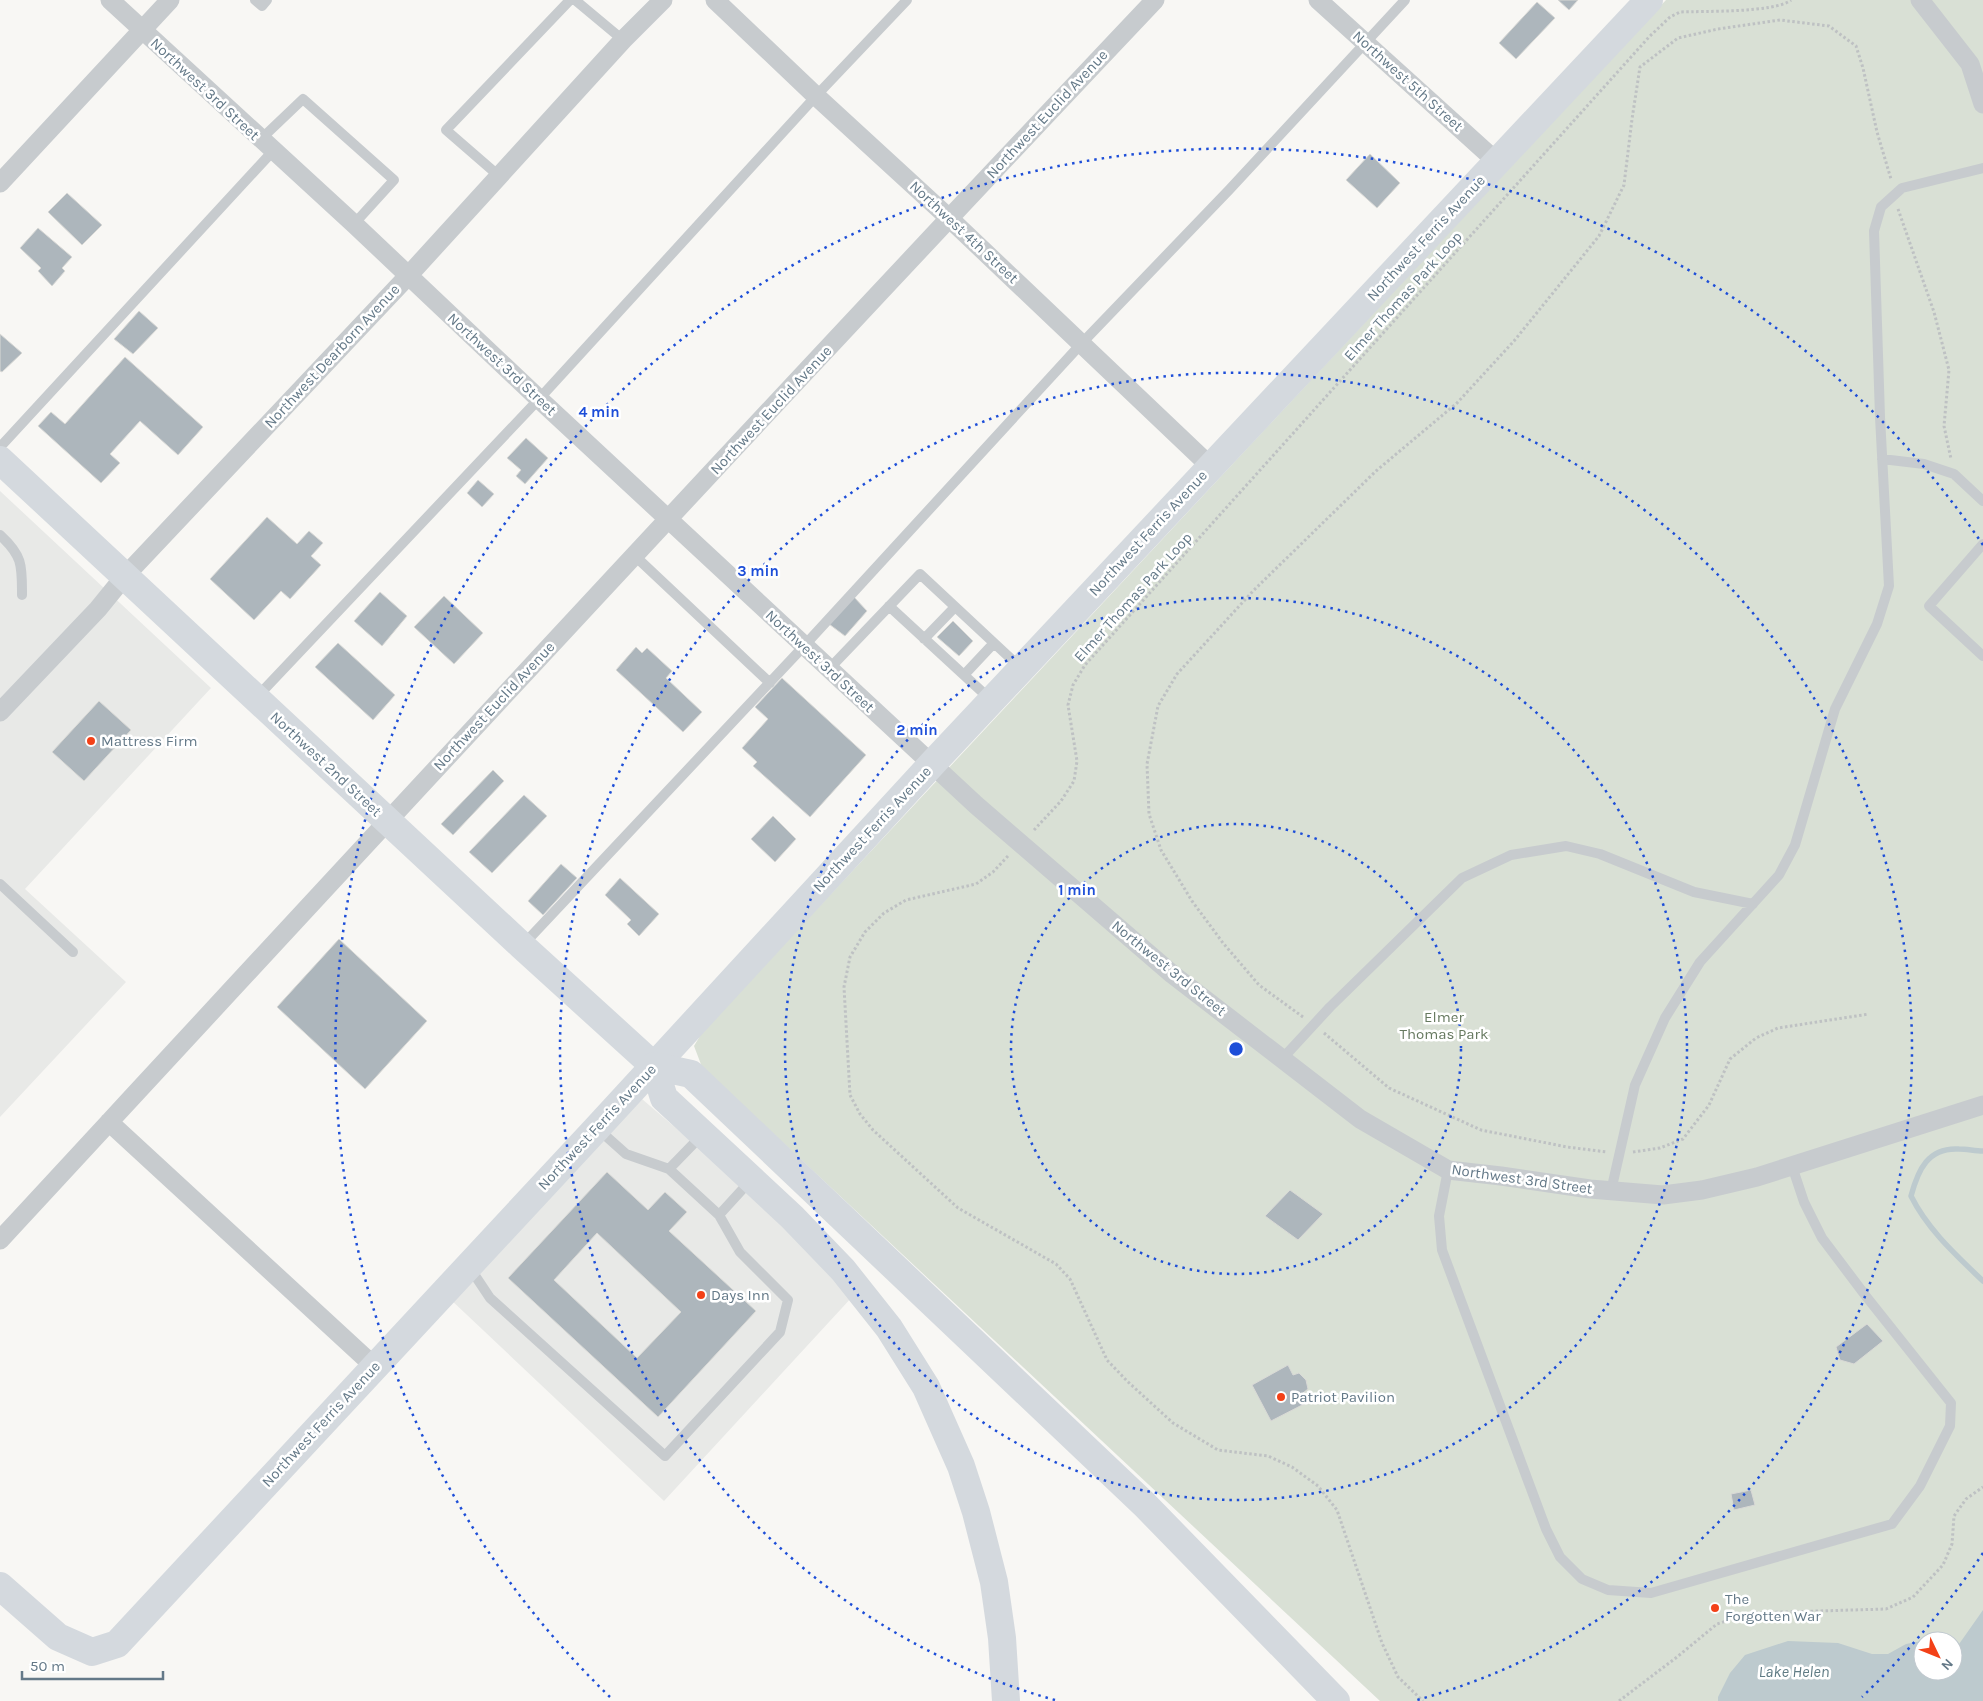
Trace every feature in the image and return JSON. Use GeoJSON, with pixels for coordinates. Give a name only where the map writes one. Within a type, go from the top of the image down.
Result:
{"type":"FeatureCollection","features":[{"type":"Feature","properties":{"kind":"main road","name":"Northwest Ferris Avenue"},"geometry":{"type":"LineString","coordinates":[[0,1586],[58,1637],[92,1652],[117,1644],[597,1128],[1021,668],[1649,0]]}},
{"type":"Feature","properties":{"kind":"main road","name":"Northwest 2nd Street"},"geometry":{"type":"LineString","coordinates":[[0,460],[255,699],[654,1066]]}},
{"type":"Feature","properties":{"kind":"main road"},"geometry":{"type":"LineString","coordinates":[[1006,1701],[1002,1638],[995,1591],[976,1512],[961,1466],[926,1387],[889,1328],[843,1270],[792,1217],[664,1098],[654,1066],[691,1074],[1144,1504],[1336,1701]]}},
{"type":"Feature","properties":{"kind":"main road"},"geometry":{"type":"LineString","coordinates":[[1241,1604],[1314,1701]]}},
{"type":"Feature","properties":{"kind":"street","name":"Northwest 3rd Street"},"geometry":{"type":"LineString","coordinates":[[110,0],[354,224],[539,400],[828,669],[1021,844],[1172,974],[1360,1119],[1448,1170],[1663,1196],[1702,1190],[1792,1166],[1983,1105]]}},
{"type":"Feature","properties":{"kind":"street"},"geometry":{"type":"LineString","coordinates":[[0,183],[170,0]]}},
{"type":"Feature","properties":{"kind":"street","name":"Northwest Dearborn Avenue"},"geometry":{"type":"LineString","coordinates":[[0,712],[98,609],[124,576],[408,276],[623,40],[663,0]]}},
{"type":"Feature","properties":{"kind":"street","name":"Northwest 4th Street"},"geometry":{"type":"LineString","coordinates":[[715,0],[1082,343],[1210,466]]}},
{"type":"Feature","properties":{"kind":"street","name":"Northwest Euclid Avenue"},"geometry":{"type":"LineString","coordinates":[[0,1240],[387,821],[949,218],[1155,0]]}},
{"type":"Feature","properties":{"kind":"street","name":"Northwest 5th Street"},"geometry":{"type":"LineString","coordinates":[[1318,0],[1497,162]]}},
{"type":"Feature","properties":{"kind":"street"},"geometry":{"type":"LineString","coordinates":[[1920,0],[1970,64],[1983,104]]}},
{"type":"Feature","properties":{"kind":"street"},"geometry":{"type":"LineString","coordinates":[[109,1122],[375,1367]]}},
{"type":"Feature","properties":{"kind":"lane"},"geometry":{"type":"LineString","coordinates":[[255,0],[262,6],[267,0]]}},
{"type":"Feature","properties":{"kind":"lane"},"geometry":{"type":"LineString","coordinates":[[499,176],[446,130],[570,0]]}},
{"type":"Feature","properties":{"kind":"lane"},"geometry":{"type":"LineString","coordinates":[[575,0],[623,40]]}},
{"type":"Feature","properties":{"kind":"lane"},"geometry":{"type":"LineString","coordinates":[[255,699],[539,400],[816,96],[907,0]]}},
{"type":"Feature","properties":{"kind":"lane"},"geometry":{"type":"LineString","coordinates":[[522,946],[804,646],[1082,343],[1229,190],[1404,0]]}},
{"type":"Feature","properties":{"kind":"lane"},"geometry":{"type":"LineString","coordinates":[[0,447],[267,145],[303,99],[394,180],[354,224]]}},
{"type":"Feature","properties":{"kind":"lane"},"geometry":{"type":"LineString","coordinates":[[1611,1191],[1635,1085],[1665,1018],[1700,962],[1779,875],[1795,845],[1834,709],[1877,624],[1889,586],[1882,459],[1874,231],[1881,207],[1902,188],[1983,168]]}},
{"type":"Feature","properties":{"kind":"lane"},"geometry":{"type":"LineString","coordinates":[[1882,459],[1924,464],[1954,474],[1983,501]]}},
{"type":"Feature","properties":{"kind":"lane"},"geometry":{"type":"LineString","coordinates":[[0,535],[17,553],[22,570],[22,595]]}},
{"type":"Feature","properties":{"kind":"lane"},"geometry":{"type":"LineString","coordinates":[[1983,544],[1929,606],[1983,656]]}},
{"type":"Feature","properties":{"kind":"lane"},"geometry":{"type":"LineString","coordinates":[[634,556],[770,682]]}},
{"type":"Feature","properties":{"kind":"lane"},"geometry":{"type":"LineString","coordinates":[[828,669],[920,574],[1021,668]]}},
{"type":"Feature","properties":{"kind":"lane"},"geometry":{"type":"LineString","coordinates":[[889,606],[992,701]]}},
{"type":"Feature","properties":{"kind":"lane"},"geometry":{"type":"LineString","coordinates":[[924,639],[955,607]]}},
{"type":"Feature","properties":{"kind":"lane"},"geometry":{"type":"LineString","coordinates":[[964,675],[994,643]]}},
{"type":"Feature","properties":{"kind":"lane"},"geometry":{"type":"LineString","coordinates":[[1282,1059],[1313,1025],[1462,878],[1511,855],[1566,846],[1600,854],[1694,892],[1753,904]]}},
{"type":"Feature","properties":{"kind":"lane"},"geometry":{"type":"LineString","coordinates":[[0,884],[73,952]]}},
{"type":"Feature","properties":{"kind":"lane"},"geometry":{"type":"LineString","coordinates":[[468,1266],[490,1298],[665,1456],[780,1332],[788,1300],[740,1252],[719,1215],[669,1169],[626,1154],[597,1128]]}},
{"type":"Feature","properties":{"kind":"lane"},"geometry":{"type":"LineString","coordinates":[[669,1169],[702,1134]]}},
{"type":"Feature","properties":{"kind":"lane"},"geometry":{"type":"LineString","coordinates":[[1448,1170],[1439,1216],[1442,1250],[1546,1529],[1560,1557],[1582,1579],[1608,1590],[1652,1593],[1892,1524],[1920,1486],[1950,1426],[1951,1403],[1822,1238],[1804,1202],[1792,1166]]}},
{"type":"Feature","properties":{"kind":"lane"},"geometry":{"type":"LineString","coordinates":[[719,1215],[752,1180]]}},
{"type":"Feature","properties":{"kind":"path","name":"Elmer Thomas Park Loop"},"geometry":{"type":"LineString","coordinates":[[1423,1701],[1398,1677],[1382,1643],[1337,1510],[1318,1486],[1292,1466],[1268,1456],[1218,1450],[1173,1423],[1107,1360],[1070,1278],[1056,1264],[958,1208],[873,1130],[860,1114],[850,1095],[844,987],[850,957],[865,932],[884,912],[906,900],[976,884],[994,872],[1061,801],[1074,781],[1077,760],[1068,704],[1073,685],[1086,665],[1649,37],[1670,17],[1680,12],[1768,9],[1790,0]]}},
{"type":"Feature","properties":{"kind":"path"},"geometry":{"type":"LineString","coordinates":[[1869,1014],[1778,1028],[1756,1038],[1730,1059],[1709,1105],[1683,1139],[1660,1148],[1619,1154],[1567,1148],[1481,1130],[1388,1088],[1313,1025],[1259,985],[1192,902],[1161,850],[1149,814],[1147,764],[1158,706],[1176,674],[1253,591],[1376,471],[1456,403],[1514,341],[1599,236],[1624,185],[1640,67],[1678,38],[1718,29],[1780,20],[1829,26],[1856,46],[1898,210],[1934,312],[1949,370],[1944,426],[1954,474]]}},
{"type":"Feature","properties":{"kind":"path"},"geometry":{"type":"LineString","coordinates":[[1619,1701],[1718,1624],[1751,1613],[1886,1609],[1912,1596],[1943,1565],[1952,1544],[1954,1516],[1966,1499],[1983,1486]]}},
{"type":"Feature","properties":{"kind":"shaded area"},"geometry":{"type":"Polygon","coordinates":[[[0,491],[211,688],[25,889],[126,982],[0,1117],[0,491]]]}},
{"type":"Feature","properties":{"kind":"shaded area"},"geometry":{"type":"Polygon","coordinates":[[[642,1099],[755,1196],[853,1296],[664,1501],[449,1298],[642,1099]]]}},
{"type":"Feature","properties":{"kind":"green space","name":"Elmer Thomas Park"},"geometry":{"type":"Polygon","coordinates":[[[1666,0],[1983,0],[1983,1701],[1380,1701],[702,1067],[694,1046],[703,1031],[1666,0]]]}},
{"type":"Feature","properties":{"kind":"water","name":"Lake Helen"},"geometry":{"type":"Polygon","coordinates":[[[1983,1610],[1983,1701],[1718,1701],[1718,1697],[1730,1673],[1745,1655],[1788,1641],[1838,1643],[1872,1654],[1888,1654],[1906,1644],[1913,1643],[1913,1681],[1963,1681],[1963,1638],[1983,1610]]]}},
{"type":"Feature","properties":{"kind":"building"},"geometry":{"type":"Polygon","coordinates":[[[1558,0],[1578,0],[1569,10],[1558,0]]]}},
{"type":"Feature","properties":{"kind":"building"},"geometry":{"type":"Polygon","coordinates":[[[1537,2],[1555,18],[1516,59],[1499,43],[1537,2]]]}},
{"type":"Feature","properties":{"kind":"building"},"geometry":{"type":"Polygon","coordinates":[[[1370,154],[1400,183],[1377,208],[1346,180],[1370,154]]]}},
{"type":"Feature","properties":{"kind":"building"},"geometry":{"type":"Polygon","coordinates":[[[67,193],[102,225],[82,245],[48,212],[67,193]]]}},
{"type":"Feature","properties":{"kind":"building"},"geometry":{"type":"Polygon","coordinates":[[[38,228],[72,257],[62,268],[65,271],[52,286],[38,271],[41,268],[20,248],[38,228]]]}},
{"type":"Feature","properties":{"kind":"building"},"geometry":{"type":"Polygon","coordinates":[[[139,311],[158,328],[133,354],[114,339],[139,311]]]}},
{"type":"Feature","properties":{"kind":"building"},"geometry":{"type":"Polygon","coordinates":[[[0,334],[22,353],[2,372],[0,371],[0,334]]]}},
{"type":"Feature","properties":{"kind":"building"},"geometry":{"type":"Polygon","coordinates":[[[125,357],[203,427],[178,455],[140,421],[110,454],[120,463],[101,483],[38,426],[51,412],[65,424],[125,357]]]}},
{"type":"Feature","properties":{"kind":"building"},"geometry":{"type":"Polygon","coordinates":[[[526,438],[548,458],[525,484],[516,476],[521,470],[507,458],[526,438]]]}},
{"type":"Feature","properties":{"kind":"building"},"geometry":{"type":"Polygon","coordinates":[[[478,480],[494,494],[482,507],[467,493],[478,480]]]}},
{"type":"Feature","properties":{"kind":"building"},"geometry":{"type":"Polygon","coordinates":[[[267,517],[297,544],[309,531],[323,543],[311,556],[321,565],[290,599],[281,591],[254,620],[210,579],[267,517]]]}},
{"type":"Feature","properties":{"kind":"building"},"geometry":{"type":"Polygon","coordinates":[[[380,592],[407,616],[382,646],[354,621],[380,592]]]}},
{"type":"Feature","properties":{"kind":"building"},"geometry":{"type":"Polygon","coordinates":[[[444,596],[483,633],[454,664],[414,627],[444,596]]]}},
{"type":"Feature","properties":{"kind":"building"},"geometry":{"type":"Polygon","coordinates":[[[854,597],[867,611],[845,636],[829,624],[854,597]]]}},
{"type":"Feature","properties":{"kind":"building"},"geometry":{"type":"Polygon","coordinates":[[[953,621],[973,641],[959,656],[937,637],[953,621]]]}},
{"type":"Feature","properties":{"kind":"building"},"geometry":{"type":"Polygon","coordinates":[[[338,643],[395,695],[373,720],[315,667],[338,643]]]}},
{"type":"Feature","properties":{"kind":"building"},"geometry":{"type":"Polygon","coordinates":[[[636,647],[642,653],[647,648],[672,671],[666,678],[702,712],[683,732],[616,670],[636,647]]]}},
{"type":"Feature","properties":{"kind":"building"},"geometry":{"type":"Polygon","coordinates":[[[782,678],[866,755],[810,817],[753,766],[757,762],[742,748],[768,719],[755,707],[782,678]]]}},
{"type":"Feature","properties":{"kind":"building","name":"Mattress Firm"},"geometry":{"type":"Polygon","coordinates":[[[99,701],[131,730],[84,781],[52,752],[99,701]]]}},
{"type":"Feature","properties":{"kind":"building"},"geometry":{"type":"Polygon","coordinates":[[[493,770],[504,781],[453,835],[441,824],[493,770]]]}},
{"type":"Feature","properties":{"kind":"building"},"geometry":{"type":"Polygon","coordinates":[[[524,795],[547,816],[492,873],[469,852],[524,795]]]}},
{"type":"Feature","properties":{"kind":"building"},"geometry":{"type":"Polygon","coordinates":[[[773,816],[796,839],[775,862],[751,839],[773,816]]]}},
{"type":"Feature","properties":{"kind":"building"},"geometry":{"type":"Polygon","coordinates":[[[561,864],[577,878],[543,915],[528,901],[561,864]]]}},
{"type":"Feature","properties":{"kind":"building"},"geometry":{"type":"Polygon","coordinates":[[[620,878],[659,914],[639,936],[627,924],[631,920],[605,895],[620,878]]]}},
{"type":"Feature","properties":{"kind":"building"},"geometry":{"type":"Polygon","coordinates":[[[339,939],[427,1021],[365,1089],[277,1007],[339,939]]]}},
{"type":"Feature","properties":{"kind":"building","name":"Days Inn"},"geometry":{"type":"Polygon","coordinates":[[[607,1172],[648,1210],[665,1192],[687,1212],[669,1231],[756,1311],[658,1417],[508,1278],[607,1172]],[[597,1233],[554,1280],[637,1358],[681,1312],[597,1233]]]}},
{"type":"Feature","properties":{"kind":"building"},"geometry":{"type":"Polygon","coordinates":[[[1290,1190],[1323,1214],[1298,1240],[1265,1216],[1290,1190]]]}},
{"type":"Feature","properties":{"kind":"building"},"geometry":{"type":"Polygon","coordinates":[[[1867,1324],[1883,1341],[1854,1364],[1840,1360],[1836,1347],[1867,1324]]]}},
{"type":"Feature","properties":{"kind":"building","name":"Patriot Pavilion"},"geometry":{"type":"Polygon","coordinates":[[[1288,1365],[1293,1375],[1299,1373],[1306,1380],[1308,1389],[1303,1393],[1308,1402],[1271,1421],[1252,1385],[1288,1365]]]}},
{"type":"Feature","properties":{"kind":"building"},"geometry":{"type":"Polygon","coordinates":[[[1751,1490],[1755,1505],[1734,1510],[1731,1494],[1751,1490]]]}},
{"type":"Feature","properties":{"kind":"waterway"},"geometry":{"type":"LineString","coordinates":[[1983,1151],[1948,1149],[1932,1156],[1921,1169],[1911,1196],[1934,1231],[1983,1281]]}},
{"type":"Feature","properties":{"kind":"place","name":"Mattress Firm"},"geometry":{"type":"Point","coordinates":[91,741]}},
{"type":"Feature","properties":{"kind":"place","name":"Days Inn"},"geometry":{"type":"Point","coordinates":[701,1295]}},
{"type":"Feature","properties":{"kind":"place","name":"Patriot Pavilion"},"geometry":{"type":"Point","coordinates":[1281,1397]}},
{"type":"Feature","properties":{"kind":"place","name":"The Forgotten War"},"geometry":{"type":"Point","coordinates":[1715,1608]}}]}
